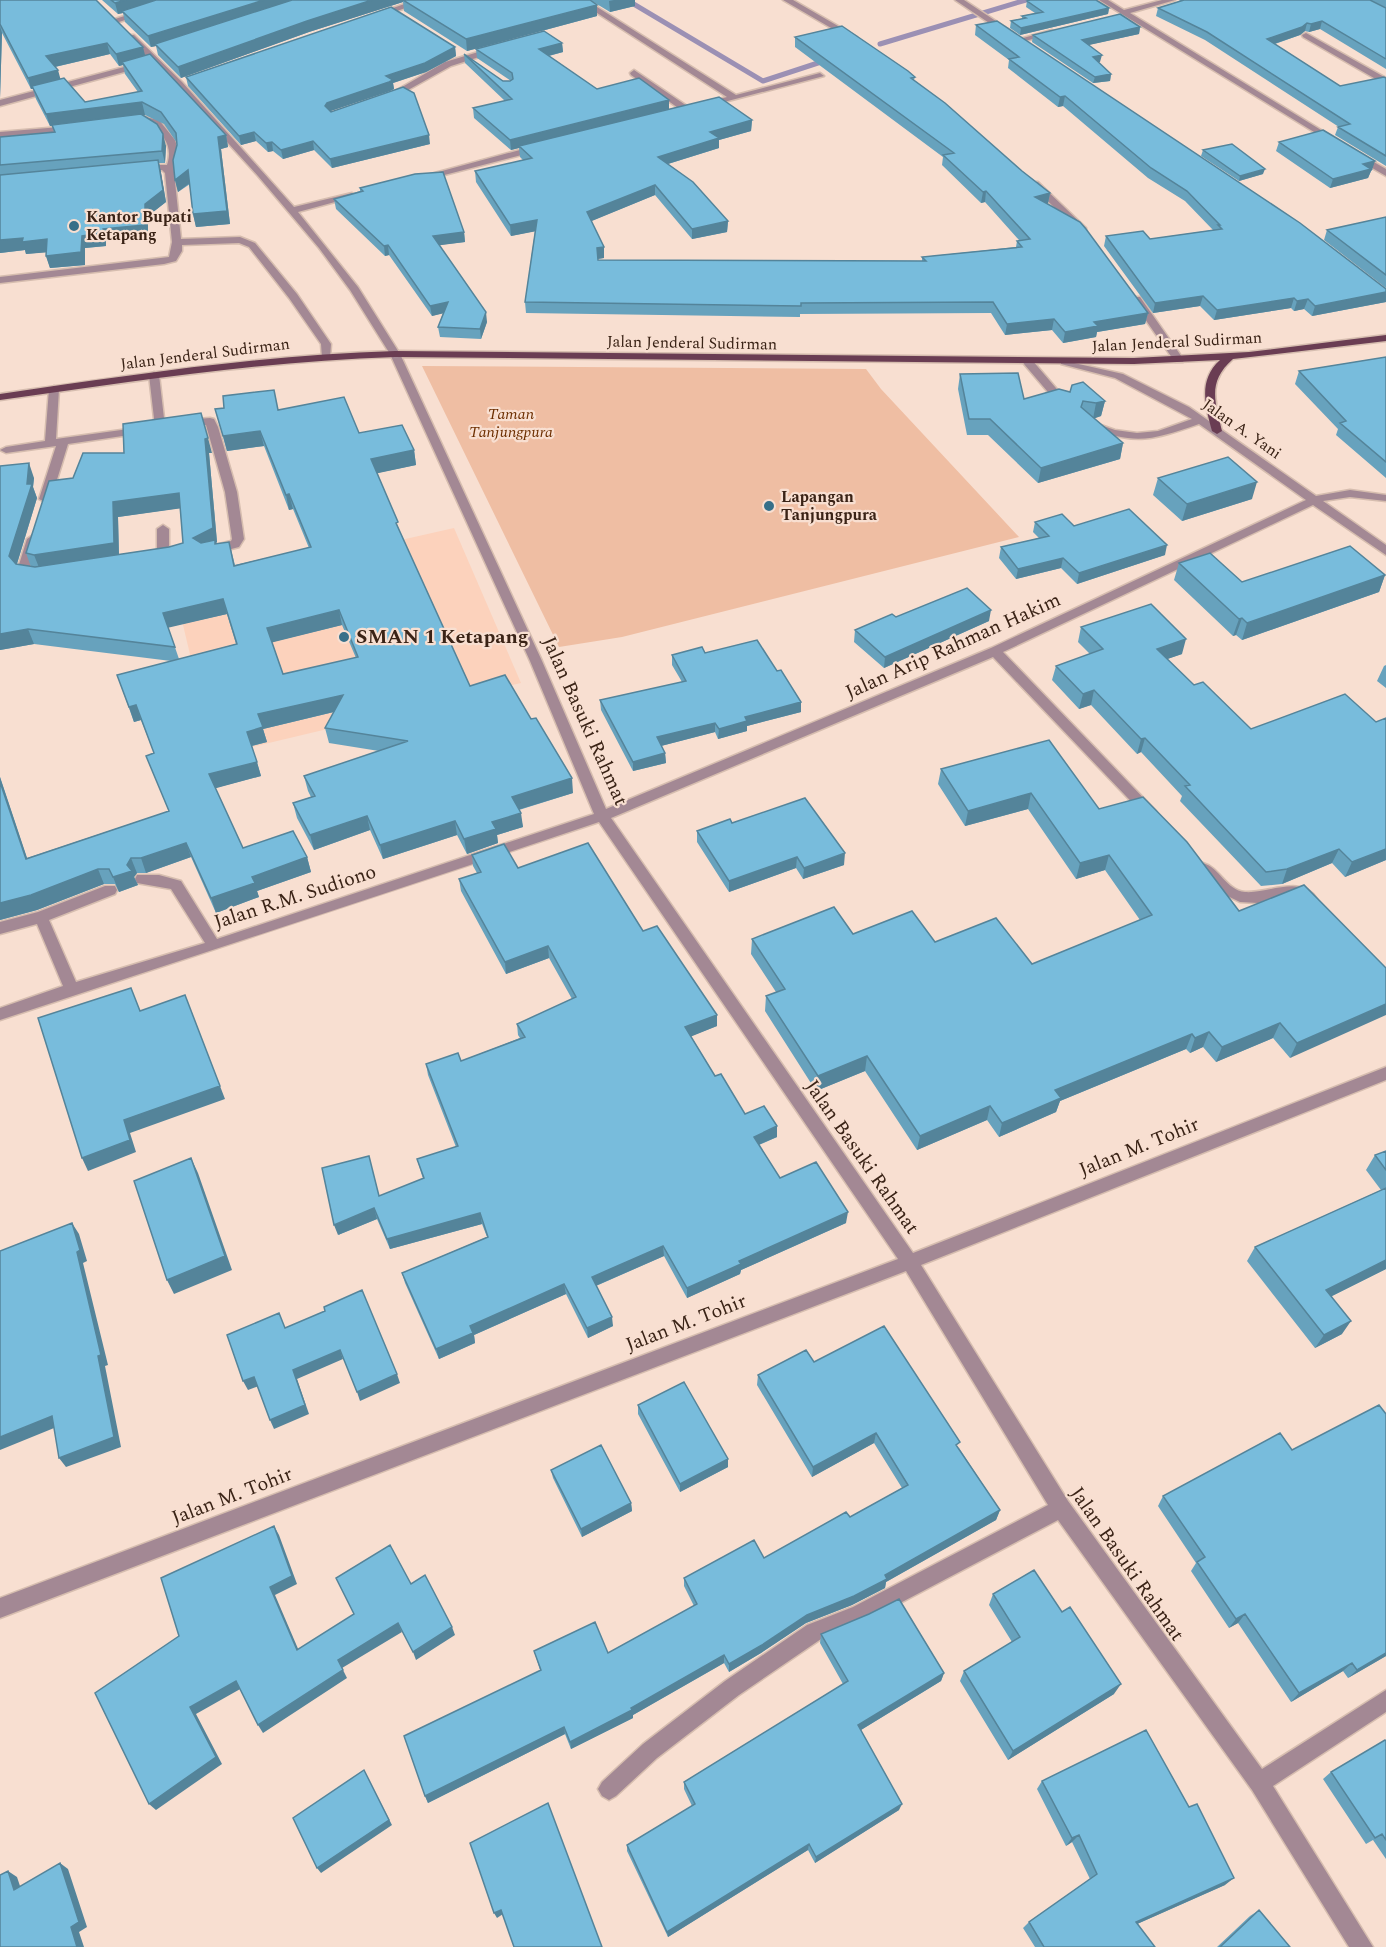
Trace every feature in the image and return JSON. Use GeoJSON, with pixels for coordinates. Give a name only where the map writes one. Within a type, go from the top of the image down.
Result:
{"type":"FeatureCollection","features":[{"type":"Feature","properties":{"kind":"main road","name":"Jalan Jenderal Sudirman"},"geometry":{"type":"LineString","coordinates":[[0,397],[243,363],[326,356],[395,354],[1065,362],[1179,360],[1386,338]]}},
{"type":"Feature","properties":{"kind":"main road"},"geometry":{"type":"LineString","coordinates":[[1217,431],[1209,403],[1210,379],[1214,370],[1230,356]]}},
{"type":"Feature","properties":{"kind":"street"},"geometry":{"type":"LineString","coordinates":[[116,20],[182,0]]}},
{"type":"Feature","properties":{"kind":"street"},"geometry":{"type":"LineString","coordinates":[[369,18],[424,0]]}},
{"type":"Feature","properties":{"kind":"street"},"geometry":{"type":"LineString","coordinates":[[581,0],[734,98]]}},
{"type":"Feature","properties":{"kind":"street"},"geometry":{"type":"LineString","coordinates":[[787,0],[863,43]]}},
{"type":"Feature","properties":{"kind":"street"},"geometry":{"type":"LineString","coordinates":[[958,0],[1030,46]]}},
{"type":"Feature","properties":{"kind":"street"},"geometry":{"type":"LineString","coordinates":[[1103,0],[1386,173]]}},
{"type":"Feature","properties":{"kind":"street"},"geometry":{"type":"LineString","coordinates":[[1123,14],[1171,0]]}},
{"type":"Feature","properties":{"kind":"street"},"geometry":{"type":"LineString","coordinates":[[392,10],[402,16]]}},
{"type":"Feature","properties":{"kind":"street","name":"Jalan Basuki Rahmat"},"geometry":{"type":"LineString","coordinates":[[109,13],[179,84],[291,211],[354,289],[395,354],[536,661],[602,816],[910,1262],[1060,1508],[1258,1783],[1362,1947]]}},
{"type":"Feature","properties":{"kind":"street"},"geometry":{"type":"LineString","coordinates":[[1020,40],[1063,30]]}},
{"type":"Feature","properties":{"kind":"street"},"geometry":{"type":"LineString","coordinates":[[1306,35],[1386,82]]}},
{"type":"Feature","properties":{"kind":"street"},"geometry":{"type":"LineString","coordinates":[[385,99],[463,54],[502,47]]}},
{"type":"Feature","properties":{"kind":"street"},"geometry":{"type":"LineString","coordinates":[[147,54],[158,50]]}},
{"type":"Feature","properties":{"kind":"street"},"geometry":{"type":"LineString","coordinates":[[463,54],[475,62]]}},
{"type":"Feature","properties":{"kind":"street"},"geometry":{"type":"LineString","coordinates":[[0,103],[155,61]]}},
{"type":"Feature","properties":{"kind":"street"},"geometry":{"type":"LineString","coordinates":[[634,73],[687,110]]}},
{"type":"Feature","properties":{"kind":"street"},"geometry":{"type":"LineString","coordinates":[[676,113],[820,76]]}},
{"type":"Feature","properties":{"kind":"street"},"geometry":{"type":"LineString","coordinates":[[179,84],[190,80]]}},
{"type":"Feature","properties":{"kind":"street"},"geometry":{"type":"LineString","coordinates":[[0,280],[164,261],[173,258],[177,250],[177,242],[169,172],[175,153],[171,141],[156,122],[145,120],[121,123]]}},
{"type":"Feature","properties":{"kind":"street"},"geometry":{"type":"LineString","coordinates":[[0,135],[86,127]]}},
{"type":"Feature","properties":{"kind":"street"},"geometry":{"type":"LineString","coordinates":[[416,179],[551,145]]}},
{"type":"Feature","properties":{"kind":"street"},"geometry":{"type":"LineString","coordinates":[[131,169],[164,167],[169,172]]}},
{"type":"Feature","properties":{"kind":"street"},"geometry":{"type":"LineString","coordinates":[[1030,180],[1089,236]]}},
{"type":"Feature","properties":{"kind":"street"},"geometry":{"type":"LineString","coordinates":[[291,211],[359,194]]}},
{"type":"Feature","properties":{"kind":"street"},"geometry":{"type":"LineString","coordinates":[[177,242],[240,240],[252,245],[293,296],[326,344],[326,356]]}},
{"type":"Feature","properties":{"kind":"street"},"geometry":{"type":"LineString","coordinates":[[1129,288],[1179,360]]}},
{"type":"Feature","properties":{"kind":"street"},"geometry":{"type":"LineString","coordinates":[[1028,362],[1063,403]]}},
{"type":"Feature","properties":{"kind":"street","name":"Jalan A. Yani"},"geometry":{"type":"LineString","coordinates":[[1065,362],[1097,369],[1141,384],[1201,420],[1386,550]]}},
{"type":"Feature","properties":{"kind":"street"},"geometry":{"type":"LineString","coordinates":[[154,375],[160,427]]}},
{"type":"Feature","properties":{"kind":"street"},"geometry":{"type":"LineString","coordinates":[[50,444],[54,389]]}},
{"type":"Feature","properties":{"kind":"street"},"geometry":{"type":"LineString","coordinates":[[1084,422],[1112,433],[1137,438],[1201,420]]}},
{"type":"Feature","properties":{"kind":"street"},"geometry":{"type":"LineString","coordinates":[[6,450],[210,421],[231,492],[238,540],[235,544],[205,552]]}},
{"type":"Feature","properties":{"kind":"street"},"geometry":{"type":"LineString","coordinates":[[43,506],[63,442]]}},
{"type":"Feature","properties":{"kind":"street","name":"Jalan Arip Rahman Hakim"},"geometry":{"type":"LineString","coordinates":[[602,816],[995,651],[1314,500],[1349,492],[1386,498]]}},
{"type":"Feature","properties":{"kind":"street"},"geometry":{"type":"LineString","coordinates":[[36,528],[23,571],[40,576],[51,574]]}},
{"type":"Feature","properties":{"kind":"street"},"geometry":{"type":"LineString","coordinates":[[162,529],[162,557]]}},
{"type":"Feature","properties":{"kind":"street"},"geometry":{"type":"LineString","coordinates":[[995,651],[1159,822]]}},
{"type":"Feature","properties":{"kind":"street","name":"Jalan R.M. Sudiono"},"geometry":{"type":"LineString","coordinates":[[0,1014],[72,988],[214,946],[602,816]]}},
{"type":"Feature","properties":{"kind":"street"},"geometry":{"type":"LineString","coordinates":[[1192,856],[1216,881],[1240,897],[1294,891],[1307,897],[1323,914]]}},
{"type":"Feature","properties":{"kind":"street"},"geometry":{"type":"LineString","coordinates":[[142,879],[176,885],[214,946]]}},
{"type":"Feature","properties":{"kind":"street"},"geometry":{"type":"LineString","coordinates":[[0,928],[41,917],[110,890]]}},
{"type":"Feature","properties":{"kind":"street"},"geometry":{"type":"LineString","coordinates":[[41,917],[72,988]]}},
{"type":"Feature","properties":{"kind":"street","name":"Jalan M. Tohir"},"geometry":{"type":"LineString","coordinates":[[0,1608],[910,1262],[1386,1073]]}},
{"type":"Feature","properties":{"kind":"street"},"geometry":{"type":"LineString","coordinates":[[609,1789],[650,1751],[732,1688],[814,1632],[860,1614],[1060,1508]]}},
{"type":"Feature","properties":{"kind":"street"},"geometry":{"type":"LineString","coordinates":[[1258,1783],[1386,1700]]}},
{"type":"Feature","properties":{"kind":"shaded area","name":"SMAN 1 Ketapang"},"geometry":{"type":"Polygon","coordinates":[[[454,528],[521,683],[214,756],[175,591],[454,528]]]}},
{"type":"Feature","properties":{"kind":"green space","name":"Lapangan Tanjungpura"},"geometry":{"type":"Polygon","coordinates":[[[422,366],[866,369],[881,389],[1019,537],[622,637],[559,647],[422,366]]]}},
{"type":"Feature","properties":{"kind":"building"},"geometry":{"type":"Polygon","coordinates":[[[0,0],[96,0],[143,47],[116,54],[107,43],[46,56],[58,70],[28,78],[0,24],[0,0]]]}},
{"type":"Feature","properties":{"kind":"building"},"geometry":{"type":"Polygon","coordinates":[[[156,0],[264,0],[148,36],[122,11],[156,0]]]}},
{"type":"Feature","properties":{"kind":"building"},"geometry":{"type":"Polygon","coordinates":[[[292,0],[372,0],[178,67],[155,44],[292,0]]]}},
{"type":"Feature","properties":{"kind":"building"},"geometry":{"type":"Polygon","coordinates":[[[403,0],[590,0],[597,5],[466,39],[403,0]]]}},
{"type":"Feature","properties":{"kind":"building"},"geometry":{"type":"Polygon","coordinates":[[[1096,0],[1109,8],[1021,28],[1011,21],[1026,18],[1022,16],[1043,12],[1027,1],[1096,0]]]}},
{"type":"Feature","properties":{"kind":"building"},"geometry":{"type":"Polygon","coordinates":[[[1184,0],[1370,0],[1386,8],[1386,59],[1322,21],[1307,23],[1302,27],[1267,39],[1340,86],[1386,78],[1386,156],[1338,127],[1350,124],[1207,32],[1158,8],[1184,0]]]}},
{"type":"Feature","properties":{"kind":"building"},"geometry":{"type":"Polygon","coordinates":[[[391,7],[455,47],[425,63],[386,76],[393,80],[389,82],[327,103],[325,106],[331,112],[403,87],[414,93],[429,135],[330,159],[313,141],[281,150],[272,142],[266,143],[254,132],[239,136],[186,77],[391,7]]]}},
{"type":"Feature","properties":{"kind":"building"},"geometry":{"type":"Polygon","coordinates":[[[1120,14],[1140,27],[1082,40],[1102,55],[1093,57],[1111,74],[1095,77],[1033,35],[1120,14]]]}},
{"type":"Feature","properties":{"kind":"building"},"geometry":{"type":"Polygon","coordinates":[[[997,21],[1300,223],[1386,289],[1386,292],[1315,306],[1308,299],[1297,301],[1294,298],[1217,310],[1203,296],[1155,303],[1106,236],[1143,231],[1150,239],[1222,229],[1218,225],[1220,225],[1187,191],[1151,168],[1065,96],[1060,97],[1009,59],[1019,57],[976,25],[997,21]]]}},
{"type":"Feature","properties":{"kind":"building"},"geometry":{"type":"Polygon","coordinates":[[[842,26],[908,71],[915,77],[911,78],[945,103],[1050,193],[1035,197],[1080,222],[1148,313],[1094,322],[1098,326],[1065,332],[1054,319],[1007,324],[993,302],[801,303],[801,306],[525,302],[537,220],[510,225],[475,171],[532,158],[519,146],[719,97],[752,120],[710,132],[719,138],[658,157],[693,182],[728,221],[692,229],[655,185],[587,212],[604,247],[597,248],[598,260],[926,261],[922,257],[1022,247],[1017,241],[1030,239],[986,191],[983,192],[943,155],[954,153],[795,37],[842,26]]]}},
{"type":"Feature","properties":{"kind":"building"},"geometry":{"type":"Polygon","coordinates":[[[544,31],[562,43],[539,49],[597,89],[639,78],[669,100],[510,140],[473,108],[512,99],[464,54],[503,81],[510,81],[513,79],[512,73],[476,49],[544,31]]]}},
{"type":"Feature","properties":{"kind":"building"},"geometry":{"type":"Polygon","coordinates":[[[150,54],[226,135],[218,137],[227,211],[193,214],[188,170],[175,180],[173,160],[177,145],[176,133],[161,112],[142,102],[46,114],[32,86],[64,78],[85,102],[142,91],[122,62],[150,54]]]}},
{"type":"Feature","properties":{"kind":"building"},"geometry":{"type":"Polygon","coordinates":[[[141,114],[157,124],[163,134],[162,151],[0,165],[0,137],[55,132],[52,125],[141,114]]]}},
{"type":"Feature","properties":{"kind":"building"},"geometry":{"type":"Polygon","coordinates":[[[1323,130],[1375,161],[1363,164],[1371,169],[1333,179],[1279,142],[1323,130]]]}},
{"type":"Feature","properties":{"kind":"building"},"geometry":{"type":"Polygon","coordinates":[[[1232,144],[1265,169],[1240,176],[1203,150],[1232,144]]]}},
{"type":"Feature","properties":{"kind":"building","name":"Kantor Bupati Ketapang"},"geometry":{"type":"Polygon","coordinates":[[[158,160],[163,190],[145,204],[145,225],[103,229],[103,233],[82,236],[81,252],[46,256],[47,239],[22,242],[23,238],[0,240],[0,175],[158,160]]]}},
{"type":"Feature","properties":{"kind":"building"},"geometry":{"type":"Polygon","coordinates":[[[443,172],[464,232],[433,236],[486,312],[480,329],[438,327],[448,302],[430,306],[388,245],[384,246],[334,199],[363,191],[360,188],[415,174],[443,172]]]}},
{"type":"Feature","properties":{"kind":"building"},"geometry":{"type":"Polygon","coordinates":[[[1386,217],[1386,275],[1327,230],[1386,217]]]}},
{"type":"Feature","properties":{"kind":"building"},"geometry":{"type":"Polygon","coordinates":[[[1386,357],[1386,462],[1340,423],[1346,421],[1299,371],[1386,357]]]}},
{"type":"Feature","properties":{"kind":"building"},"geometry":{"type":"Polygon","coordinates":[[[1018,373],[1024,399],[1059,389],[1070,392],[1072,385],[1083,382],[1105,401],[1096,403],[1083,401],[1081,407],[1123,443],[1041,468],[990,419],[969,419],[960,374],[1018,373]]]}},
{"type":"Feature","properties":{"kind":"building"},"geometry":{"type":"Polygon","coordinates":[[[274,390],[278,410],[344,397],[359,433],[402,425],[414,450],[371,459],[398,522],[396,523],[470,686],[505,675],[531,719],[536,718],[572,778],[512,797],[521,813],[492,822],[496,829],[464,839],[455,821],[380,845],[367,816],[310,835],[293,803],[315,796],[304,776],[408,741],[325,728],[343,695],[258,714],[263,727],[247,732],[257,762],[209,774],[243,848],[293,831],[307,857],[252,877],[255,883],[211,898],[186,843],[141,858],[131,858],[127,865],[132,871],[113,877],[109,869],[98,869],[31,895],[0,903],[0,782],[26,859],[169,811],[146,756],[154,753],[136,705],[129,707],[117,675],[237,644],[223,599],[163,613],[175,647],[28,629],[0,634],[0,466],[29,463],[27,484],[32,484],[9,556],[16,564],[35,567],[169,547],[183,543],[179,493],[113,502],[114,543],[34,555],[26,553],[49,481],[73,478],[83,453],[124,453],[123,424],[201,413],[208,438],[205,439],[213,528],[193,538],[201,543],[215,540],[215,544],[229,542],[234,566],[311,547],[289,494],[286,495],[260,431],[223,436],[215,409],[224,408],[223,396],[274,390]],[[339,610],[267,628],[283,674],[358,657],[339,610]]]}},
{"type":"Feature","properties":{"kind":"building"},"geometry":{"type":"Polygon","coordinates":[[[1228,457],[1257,482],[1187,504],[1158,478],[1228,457]]]}},
{"type":"Feature","properties":{"kind":"building"},"geometry":{"type":"Polygon","coordinates":[[[1129,509],[1167,545],[1079,573],[1063,558],[1018,569],[1001,547],[1049,536],[1035,522],[1062,514],[1074,526],[1129,509]]]}},
{"type":"Feature","properties":{"kind":"building"},"geometry":{"type":"Polygon","coordinates":[[[1350,546],[1385,575],[1247,623],[1242,618],[1239,619],[1179,563],[1210,553],[1242,582],[1350,546]]]}},
{"type":"Feature","properties":{"kind":"building"},"geometry":{"type":"Polygon","coordinates":[[[967,588],[991,610],[885,657],[855,630],[892,614],[896,617],[967,588]]]}},
{"type":"Feature","properties":{"kind":"building"},"geometry":{"type":"Polygon","coordinates":[[[1151,604],[1186,639],[1157,649],[1194,685],[1203,682],[1251,729],[1345,694],[1376,722],[1386,718],[1386,849],[1352,862],[1339,849],[1287,869],[1266,872],[1185,786],[1190,785],[1145,738],[1141,739],[1094,690],[1083,694],[1056,666],[1103,649],[1081,627],[1151,604]]]}},
{"type":"Feature","properties":{"kind":"building"},"geometry":{"type":"Polygon","coordinates":[[[757,640],[777,671],[781,670],[801,702],[745,717],[747,721],[719,729],[715,723],[657,737],[665,753],[633,762],[600,700],[686,681],[672,655],[702,647],[705,653],[757,640]]]}},
{"type":"Feature","properties":{"kind":"building"},"geometry":{"type":"Polygon","coordinates":[[[1049,740],[1099,809],[1143,797],[1187,842],[1239,911],[1304,885],[1386,968],[1386,1004],[1297,1043],[1280,1023],[1222,1047],[1209,1032],[1195,1038],[1192,1034],[1055,1090],[1061,1098],[1002,1123],[990,1106],[920,1136],[867,1056],[818,1076],[766,996],[785,989],[752,939],[834,907],[853,934],[912,911],[935,942],[996,918],[1032,964],[1152,915],[1109,855],[1080,863],[1031,793],[968,811],[941,769],[1049,740]]]}},
{"type":"Feature","properties":{"kind":"building"},"geometry":{"type":"Polygon","coordinates":[[[805,798],[845,853],[804,868],[797,857],[729,881],[697,831],[730,819],[732,823],[805,798]]]}},
{"type":"Feature","properties":{"kind":"building"},"geometry":{"type":"Polygon","coordinates":[[[588,843],[643,931],[657,926],[717,1015],[685,1027],[715,1076],[721,1074],[745,1114],[764,1106],[777,1126],[754,1137],[780,1178],[816,1162],[848,1212],[739,1261],[741,1264],[687,1288],[663,1246],[592,1277],[612,1317],[587,1328],[564,1284],[470,1326],[473,1333],[436,1349],[402,1273],[488,1237],[480,1213],[387,1239],[374,1208],[334,1225],[322,1168],[369,1156],[379,1196],[424,1178],[417,1159],[458,1146],[426,1064],[458,1053],[461,1061],[525,1037],[517,1024],[576,997],[548,946],[505,962],[459,879],[481,872],[472,855],[504,844],[518,868],[588,843]]]}},
{"type":"Feature","properties":{"kind":"building"},"geometry":{"type":"Polygon","coordinates":[[[131,988],[140,1011],[185,995],[220,1086],[124,1120],[130,1140],[82,1158],[38,1018],[131,988]]]}},
{"type":"Feature","properties":{"kind":"building"},"geometry":{"type":"Polygon","coordinates":[[[1386,1151],[1386,1170],[1375,1155],[1386,1151]]]}},
{"type":"Feature","properties":{"kind":"building"},"geometry":{"type":"Polygon","coordinates":[[[191,1158],[225,1256],[167,1280],[134,1181],[191,1158]]]}},
{"type":"Feature","properties":{"kind":"building"},"geometry":{"type":"Polygon","coordinates":[[[1386,1188],[1386,1260],[1326,1290],[1351,1321],[1324,1335],[1255,1247],[1386,1188]]]}},
{"type":"Feature","properties":{"kind":"building"},"geometry":{"type":"Polygon","coordinates":[[[72,1223],[80,1250],[77,1252],[101,1355],[98,1356],[114,1437],[59,1458],[52,1416],[0,1437],[0,1251],[72,1223]]]}},
{"type":"Feature","properties":{"kind":"building"},"geometry":{"type":"Polygon","coordinates":[[[362,1290],[397,1374],[357,1392],[340,1350],[293,1370],[305,1405],[270,1420],[254,1377],[243,1381],[227,1335],[279,1313],[285,1328],[325,1311],[324,1307],[362,1290]]]}},
{"type":"Feature","properties":{"kind":"building"},"geometry":{"type":"Polygon","coordinates":[[[884,1326],[960,1442],[956,1445],[1000,1510],[885,1575],[887,1579],[854,1596],[807,1615],[729,1664],[724,1655],[631,1708],[632,1710],[570,1742],[564,1727],[425,1796],[404,1736],[541,1670],[534,1651],[595,1622],[608,1653],[697,1604],[684,1578],[754,1540],[764,1558],[846,1512],[850,1517],[908,1485],[876,1433],[813,1467],[758,1375],[806,1350],[814,1362],[884,1326]]]}},
{"type":"Feature","properties":{"kind":"building"},"geometry":{"type":"Polygon","coordinates":[[[684,1382],[728,1459],[680,1484],[638,1405],[684,1382]]]}},
{"type":"Feature","properties":{"kind":"building"},"geometry":{"type":"Polygon","coordinates":[[[1379,1405],[1386,1414],[1386,1653],[1357,1670],[1352,1663],[1299,1693],[1245,1614],[1236,1619],[1197,1562],[1205,1557],[1163,1496],[1280,1433],[1292,1450],[1379,1405]]]}},
{"type":"Feature","properties":{"kind":"building"},"geometry":{"type":"Polygon","coordinates":[[[601,1445],[631,1503],[581,1529],[551,1470],[601,1445]]]}},
{"type":"Feature","properties":{"kind":"building"},"geometry":{"type":"Polygon","coordinates":[[[274,1526],[292,1576],[270,1587],[297,1650],[354,1614],[336,1578],[390,1545],[411,1584],[425,1575],[452,1627],[413,1652],[398,1623],[338,1660],[343,1670],[258,1725],[236,1681],[190,1707],[216,1757],[149,1804],[95,1693],[179,1636],[161,1578],[274,1526]]]}},
{"type":"Feature","properties":{"kind":"building"},"geometry":{"type":"Polygon","coordinates":[[[1034,1570],[1062,1612],[1070,1607],[1121,1684],[1013,1751],[964,1671],[1020,1637],[993,1594],[1034,1570]]]}},
{"type":"Feature","properties":{"kind":"building"},"geometry":{"type":"Polygon","coordinates":[[[899,1599],[944,1673],[858,1725],[902,1804],[816,1857],[809,1844],[667,1932],[627,1845],[695,1804],[684,1782],[848,1681],[821,1634],[899,1599]]]}},
{"type":"Feature","properties":{"kind":"building"},"geometry":{"type":"Polygon","coordinates":[[[1146,1730],[1189,1807],[1197,1804],[1234,1878],[1136,1922],[1155,1947],[1044,1947],[1029,1922],[1097,1874],[1079,1835],[1072,1838],[1042,1781],[1146,1730]]]}},
{"type":"Feature","properties":{"kind":"building"},"geometry":{"type":"Polygon","coordinates":[[[1385,1740],[1386,1840],[1382,1834],[1375,1838],[1331,1772],[1385,1740]]]}},
{"type":"Feature","properties":{"kind":"building"},"geometry":{"type":"Polygon","coordinates":[[[364,1770],[389,1820],[317,1868],[293,1818],[364,1770]]]}},
{"type":"Feature","properties":{"kind":"building"},"geometry":{"type":"Polygon","coordinates":[[[548,1803],[602,1947],[514,1947],[501,1910],[494,1913],[470,1843],[548,1803]]]}},
{"type":"Feature","properties":{"kind":"building"},"geometry":{"type":"Polygon","coordinates":[[[60,1863],[79,1922],[71,1927],[77,1947],[0,1947],[0,1875],[8,1871],[14,1890],[60,1863]]]}},
{"type":"Feature","properties":{"kind":"building"},"geometry":{"type":"Polygon","coordinates":[[[1259,1910],[1290,1947],[1220,1947],[1259,1910]]]}},
{"type":"Feature","properties":{"kind":"waterway"},"geometry":{"type":"LineString","coordinates":[[627,0],[763,81],[827,60]]}},
{"type":"Feature","properties":{"kind":"waterway"},"geometry":{"type":"LineString","coordinates":[[880,44],[1026,0]]}},
{"type":"Feature","properties":{"kind":"place","name":"Kantor Bupati Ketapang"},"geometry":{"type":"Point","coordinates":[74,226]}},
{"type":"Feature","properties":{"kind":"place","name":"Lapangan Tanjungpura"},"geometry":{"type":"Point","coordinates":[769,506]}},
{"type":"Feature","properties":{"kind":"place","name":"SMAN 1 Ketapang"},"geometry":{"type":"Point","coordinates":[344,637]}},
{"type":"Feature","properties":{"kind":"park label","name":"Taman Tanjungpura"},"geometry":{"type":"Point","coordinates":[511,423]}}]}
